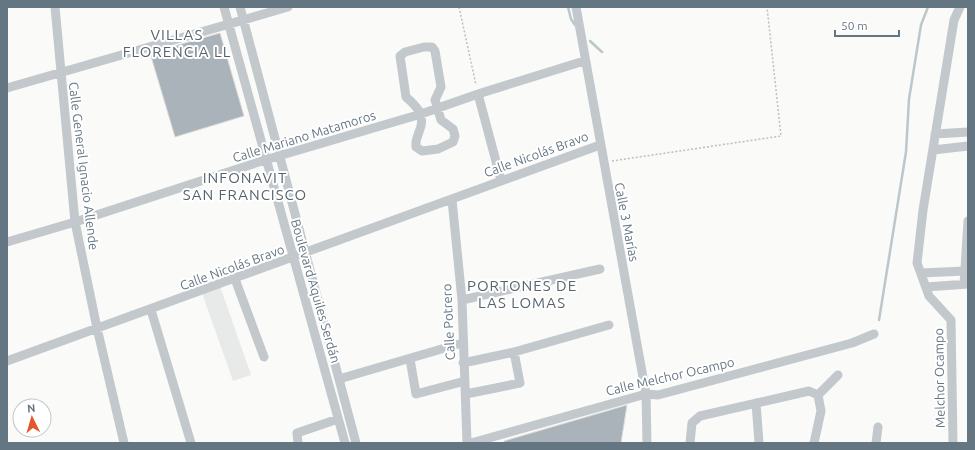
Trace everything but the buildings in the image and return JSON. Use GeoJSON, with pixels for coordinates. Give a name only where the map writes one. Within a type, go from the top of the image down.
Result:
{"type":"FeatureCollection","features":[{"type":"Feature","properties":{"kind":"street","name":"Calle General Ignacio Allende"},"geometry":{"type":"LineString","coordinates":[[55,7],[75,222],[97,328],[124,443]]}},
{"type":"Feature","properties":{"kind":"street","name":"Boulevard Aquiles Serdán"},"geometry":{"type":"LineString","coordinates":[[224,7],[265,160],[345,443]]}},
{"type":"Feature","properties":{"kind":"street","name":"Boulevard Aquiles Serdán"},"geometry":{"type":"LineString","coordinates":[[240,7],[278,156],[356,443]]}},
{"type":"Feature","properties":{"kind":"street"},"geometry":{"type":"LineString","coordinates":[[7,88],[288,7]]}},
{"type":"Feature","properties":{"kind":"street","name":"Calle 3 Marías"},"geometry":{"type":"LineString","coordinates":[[576,7],[584,61],[646,394],[647,443]]}},
{"type":"Feature","properties":{"kind":"street"},"geometry":{"type":"LineString","coordinates":[[960,7],[954,20],[933,150],[917,264],[928,292],[966,284],[965,271],[968,221]]}},
{"type":"Feature","properties":{"kind":"street"},"geometry":{"type":"LineString","coordinates":[[424,46],[432,46],[435,51],[441,87],[435,100],[437,109],[441,120],[453,129],[455,136],[453,142],[438,149],[422,151],[416,147],[415,140],[420,131],[421,114],[417,106],[406,98],[400,56],[405,52],[424,46]]}},
{"type":"Feature","properties":{"kind":"street","name":"Calle Mariano Matamoros"},"geometry":{"type":"LineString","coordinates":[[7,242],[75,222],[265,160],[437,109],[478,94],[584,61]]}},
{"type":"Feature","properties":{"kind":"street"},"geometry":{"type":"LineString","coordinates":[[478,94],[501,180]]}},
{"type":"Feature","properties":{"kind":"street"},"geometry":{"type":"LineString","coordinates":[[936,134],[968,132]]}},
{"type":"Feature","properties":{"kind":"street","name":"Calle Nicolás Bravo"},"geometry":{"type":"LineString","coordinates":[[7,361],[151,310],[452,200],[501,180],[600,145]]}},
{"type":"Feature","properties":{"kind":"street"},"geometry":{"type":"LineString","coordinates":[[933,150],[968,146]]}},
{"type":"Feature","properties":{"kind":"street","name":"Calle Potrero"},"geometry":{"type":"LineString","coordinates":[[452,200],[462,300],[462,343],[466,394],[467,443]]}},
{"type":"Feature","properties":{"kind":"street"},"geometry":{"type":"LineString","coordinates":[[462,300],[600,269]]}},
{"type":"Feature","properties":{"kind":"street"},"geometry":{"type":"LineString","coordinates":[[921,273],[965,271]]}},
{"type":"Feature","properties":{"kind":"street"},"geometry":{"type":"LineString","coordinates":[[235,279],[264,357]]}},
{"type":"Feature","properties":{"kind":"street","name":"Melchor Ocampo"},"geometry":{"type":"LineString","coordinates":[[928,292],[951,320],[953,443]]}},
{"type":"Feature","properties":{"kind":"street"},"geometry":{"type":"LineString","coordinates":[[151,310],[191,443]]}},
{"type":"Feature","properties":{"kind":"street"},"geometry":{"type":"LineString","coordinates":[[463,363],[514,352],[609,325]]}},
{"type":"Feature","properties":{"kind":"street","name":"Calle Melchor Ocampo"},"geometry":{"type":"LineString","coordinates":[[471,443],[646,394],[658,396],[852,343],[874,334]]}},
{"type":"Feature","properties":{"kind":"street"},"geometry":{"type":"LineString","coordinates":[[339,379],[462,343]]}},
{"type":"Feature","properties":{"kind":"street"},"geometry":{"type":"LineString","coordinates":[[466,394],[520,383],[514,352]]}},
{"type":"Feature","properties":{"kind":"street"},"geometry":{"type":"LineString","coordinates":[[410,359],[416,394],[465,380]]}},
{"type":"Feature","properties":{"kind":"street"},"geometry":{"type":"LineString","coordinates":[[818,395],[838,375]]}},
{"type":"Feature","properties":{"kind":"street"},"geometry":{"type":"LineString","coordinates":[[690,443],[690,429],[696,419],[808,391],[818,395]]}},
{"type":"Feature","properties":{"kind":"street"},"geometry":{"type":"LineString","coordinates":[[814,443],[821,411],[818,395]]}},
{"type":"Feature","properties":{"kind":"street"},"geometry":{"type":"LineString","coordinates":[[756,403],[758,443]]}},
{"type":"Feature","properties":{"kind":"street"},"geometry":{"type":"LineString","coordinates":[[298,443],[297,433],[338,419]]}},
{"type":"Feature","properties":{"kind":"street"},"geometry":{"type":"LineString","coordinates":[[876,443],[878,427]]}},
{"type":"Feature","properties":{"kind":"path"},"geometry":{"type":"LineString","coordinates":[[459,7],[478,94]]}},
{"type":"Feature","properties":{"kind":"path"},"geometry":{"type":"LineString","coordinates":[[603,162],[782,136],[767,7]]}},
{"type":"Feature","properties":{"kind":"shaded area"},"geometry":{"type":"Polygon","coordinates":[[[220,286],[251,375],[233,381],[202,293],[220,286]]]}},
{"type":"Feature","properties":{"kind":"waterway"},"geometry":{"type":"LineString","coordinates":[[568,7],[571,19],[575,25]]}},
{"type":"Feature","properties":{"kind":"waterway"},"geometry":{"type":"LineString","coordinates":[[879,320],[906,152],[909,99],[921,25],[928,7]]}},
{"type":"Feature","properties":{"kind":"waterway"},"geometry":{"type":"LineString","coordinates":[[590,41],[602,52]]}},
{"type":"Feature","properties":{"kind":"district","name":"VILLAS FLORENCIA LL"},"geometry":{"type":"Point","coordinates":[177,44]}},
{"type":"Feature","properties":{"kind":"district","name":"INFONAVIT SAN FRANCISCO"},"geometry":{"type":"Point","coordinates":[245,186]}},
{"type":"Feature","properties":{"kind":"district","name":"PORTONES DE LAS LOMAS"},"geometry":{"type":"Point","coordinates":[522,294]}}]}
